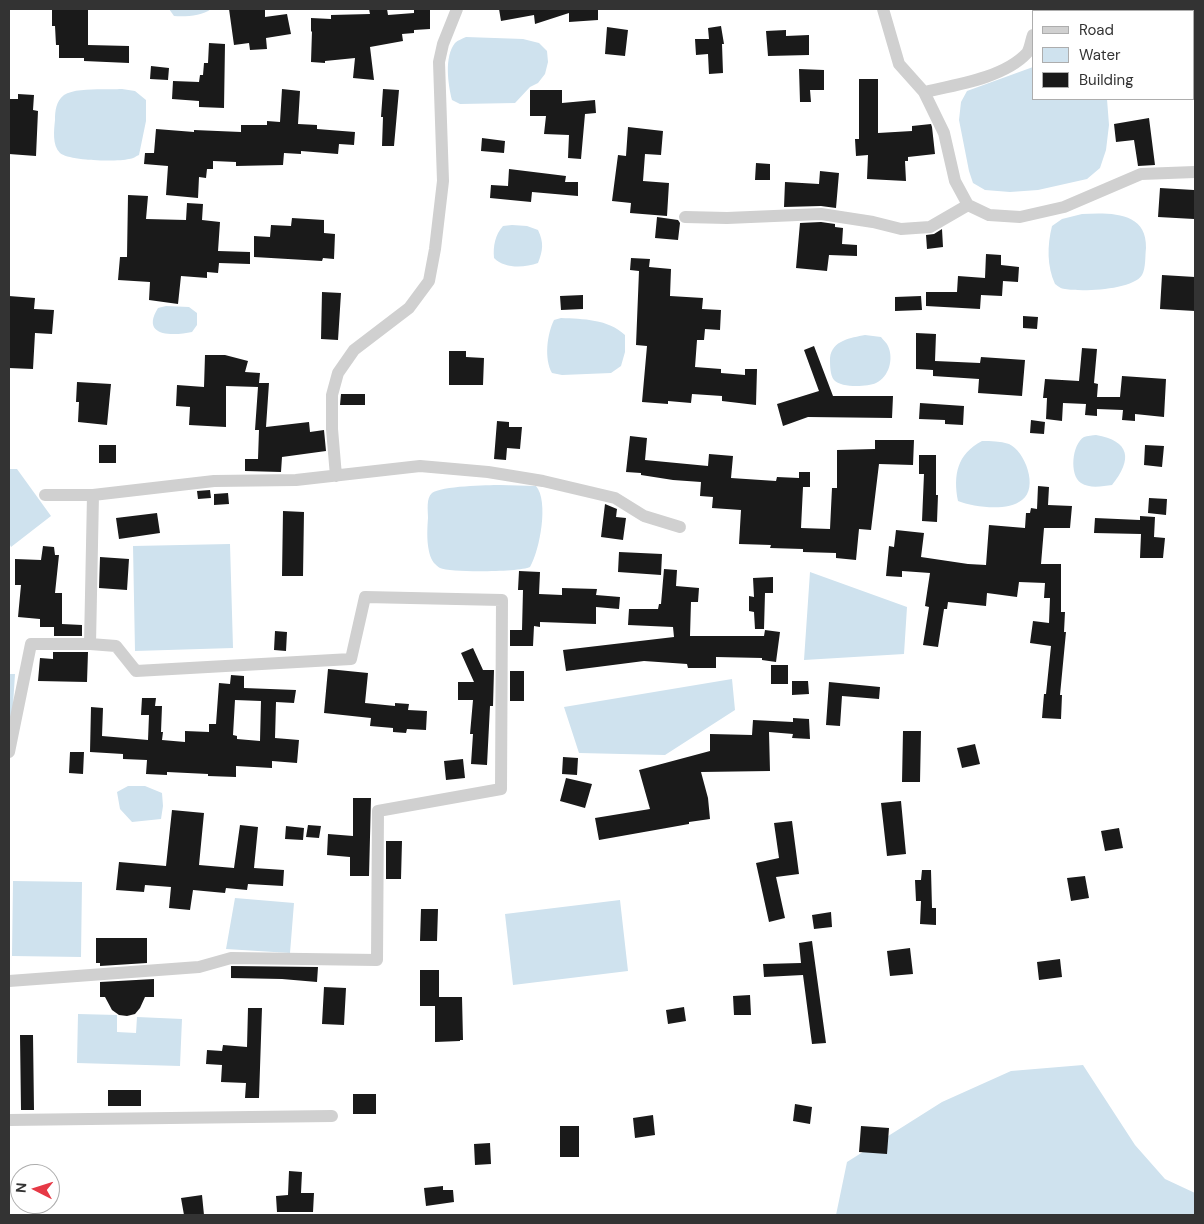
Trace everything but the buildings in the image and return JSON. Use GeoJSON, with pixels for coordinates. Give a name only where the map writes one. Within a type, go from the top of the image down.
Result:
{"type":"FeatureCollection","features":[{"type":"Feature","properties":{"kind":"street"},"geometry":{"type":"LineString","coordinates":[[336,476],[332,429],[332,395],[338,373],[354,350],[409,308],[429,281],[435,249],[443,181],[439,62],[443,44],[457,9]]}},
{"type":"Feature","properties":{"kind":"street"},"geometry":{"type":"LineString","coordinates":[[883,9],[899,64],[924,92],[944,133],[955,181],[968,205],[989,215],[1020,217],[1064,207],[1141,174],[1195,172]]}},
{"type":"Feature","properties":{"kind":"street"},"geometry":{"type":"LineString","coordinates":[[924,92],[1002,72],[1028,52],[1032,38]]}},
{"type":"Feature","properties":{"kind":"street"},"geometry":{"type":"LineString","coordinates":[[685,217],[727,218],[821,214],[902,229],[930,227],[968,205]]}},
{"type":"Feature","properties":{"kind":"street"},"geometry":{"type":"LineString","coordinates":[[45,495],[93,495],[214,480],[296,480],[420,466],[488,472],[544,481],[615,498],[644,516],[680,526]]}},
{"type":"Feature","properties":{"kind":"street"},"geometry":{"type":"LineString","coordinates":[[90,644],[93,495]]}},
{"type":"Feature","properties":{"kind":"street"},"geometry":{"type":"LineString","coordinates":[[9,981],[198,967],[230,958],[377,960],[378,811],[501,789],[502,600],[365,597],[352,659],[136,671],[116,646],[31,644],[10,743]]}},
{"type":"Feature","properties":{"kind":"street"},"geometry":{"type":"LineString","coordinates":[[9,1120],[332,1116]]}},
{"type":"Feature","properties":{"kind":"water"},"geometry":{"type":"Polygon","coordinates":[[[169,9],[211,9],[198,15],[174,16],[169,9]]]}},
{"type":"Feature","properties":{"kind":"water"},"geometry":{"type":"Polygon","coordinates":[[[466,37],[523,39],[539,43],[547,51],[548,62],[545,74],[538,83],[530,87],[515,103],[460,104],[452,100],[448,79],[448,63],[455,43],[466,37]]]}},
{"type":"Feature","properties":{"kind":"water"},"geometry":{"type":"Polygon","coordinates":[[[1032,67],[1032,100],[1107,100],[1109,125],[1106,150],[1100,168],[1087,179],[1038,190],[1010,192],[985,190],[973,183],[959,120],[961,102],[967,91],[1032,67]]]}},
{"type":"Feature","properties":{"kind":"water"},"geometry":{"type":"Polygon","coordinates":[[[122,89],[135,91],[146,100],[146,121],[139,155],[130,159],[104,161],[73,158],[65,156],[57,150],[54,133],[56,110],[61,97],[69,92],[76,91],[122,89]]]}},
{"type":"Feature","properties":{"kind":"water"},"geometry":{"type":"Polygon","coordinates":[[[1082,214],[1104,214],[1125,217],[1134,221],[1140,227],[1145,236],[1146,248],[1144,269],[1142,275],[1137,280],[1118,287],[1094,290],[1064,289],[1055,284],[1050,270],[1049,256],[1052,226],[1062,219],[1082,214]]]}},
{"type":"Feature","properties":{"kind":"water"},"geometry":{"type":"Polygon","coordinates":[[[503,226],[527,226],[538,230],[542,247],[538,263],[527,266],[509,266],[498,262],[494,258],[494,245],[498,233],[503,226]]]}},
{"type":"Feature","properties":{"kind":"water"},"geometry":{"type":"Polygon","coordinates":[[[166,306],[189,307],[197,313],[197,325],[192,332],[168,334],[156,329],[153,325],[158,308],[166,306]]]}},
{"type":"Feature","properties":{"kind":"water"},"geometry":{"type":"Polygon","coordinates":[[[561,318],[603,323],[625,335],[625,352],[621,366],[611,373],[562,375],[552,373],[547,354],[548,339],[554,320],[561,318]]]}},
{"type":"Feature","properties":{"kind":"water"},"geometry":{"type":"Polygon","coordinates":[[[865,335],[881,337],[887,345],[890,351],[890,362],[887,372],[884,377],[872,384],[854,386],[837,383],[831,373],[830,358],[834,347],[843,341],[865,335]]]}},
{"type":"Feature","properties":{"kind":"water"},"geometry":{"type":"Polygon","coordinates":[[[1096,435],[1116,442],[1125,452],[1123,467],[1112,485],[1088,486],[1077,479],[1075,473],[1074,460],[1077,446],[1084,437],[1096,435]]]}},
{"type":"Feature","properties":{"kind":"water"},"geometry":{"type":"Polygon","coordinates":[[[982,441],[1009,444],[1015,448],[1025,462],[1030,479],[1029,487],[1027,494],[1016,504],[990,507],[958,501],[956,482],[959,466],[967,452],[982,441]]]}},
{"type":"Feature","properties":{"kind":"water"},"geometry":{"type":"Polygon","coordinates":[[[9,469],[17,469],[51,516],[11,547],[9,543],[9,469]]]}},
{"type":"Feature","properties":{"kind":"water"},"geometry":{"type":"Polygon","coordinates":[[[536,486],[540,493],[542,526],[537,549],[530,567],[513,570],[457,571],[438,567],[431,558],[428,547],[428,504],[430,495],[437,491],[454,487],[536,486]]]}},
{"type":"Feature","properties":{"kind":"water"},"geometry":{"type":"Polygon","coordinates":[[[230,544],[233,648],[135,651],[133,546],[230,544]]]}},
{"type":"Feature","properties":{"kind":"water"},"geometry":{"type":"Polygon","coordinates":[[[810,572],[907,607],[904,654],[804,660],[810,572]]]}},
{"type":"Feature","properties":{"kind":"water"},"geometry":{"type":"Polygon","coordinates":[[[9,674],[15,674],[12,721],[9,721],[9,674]]]}},
{"type":"Feature","properties":{"kind":"water"},"geometry":{"type":"Polygon","coordinates":[[[732,679],[735,710],[665,755],[579,753],[564,707],[732,679]]]}},
{"type":"Feature","properties":{"kind":"water"},"geometry":{"type":"Polygon","coordinates":[[[128,786],[145,786],[162,793],[161,819],[132,822],[120,809],[117,792],[128,786]]]}},
{"type":"Feature","properties":{"kind":"water"},"geometry":{"type":"Polygon","coordinates":[[[13,881],[82,882],[81,957],[12,956],[13,881]]]}},
{"type":"Feature","properties":{"kind":"water"},"geometry":{"type":"Polygon","coordinates":[[[235,898],[294,903],[290,953],[226,949],[235,898]]]}},
{"type":"Feature","properties":{"kind":"water"},"geometry":{"type":"Polygon","coordinates":[[[620,900],[628,971],[513,985],[505,914],[620,900]]]}},
{"type":"Feature","properties":{"kind":"water"},"geometry":{"type":"Polygon","coordinates":[[[78,1014],[117,1015],[117,1032],[136,1033],[137,1017],[182,1019],[180,1066],[77,1063],[78,1014]]]}},
{"type":"Feature","properties":{"kind":"water"},"geometry":{"type":"Polygon","coordinates":[[[1083,1065],[1135,1145],[1165,1179],[1195,1193],[1195,1215],[836,1215],[847,1162],[942,1102],[1011,1071],[1083,1065]]]}}]}
